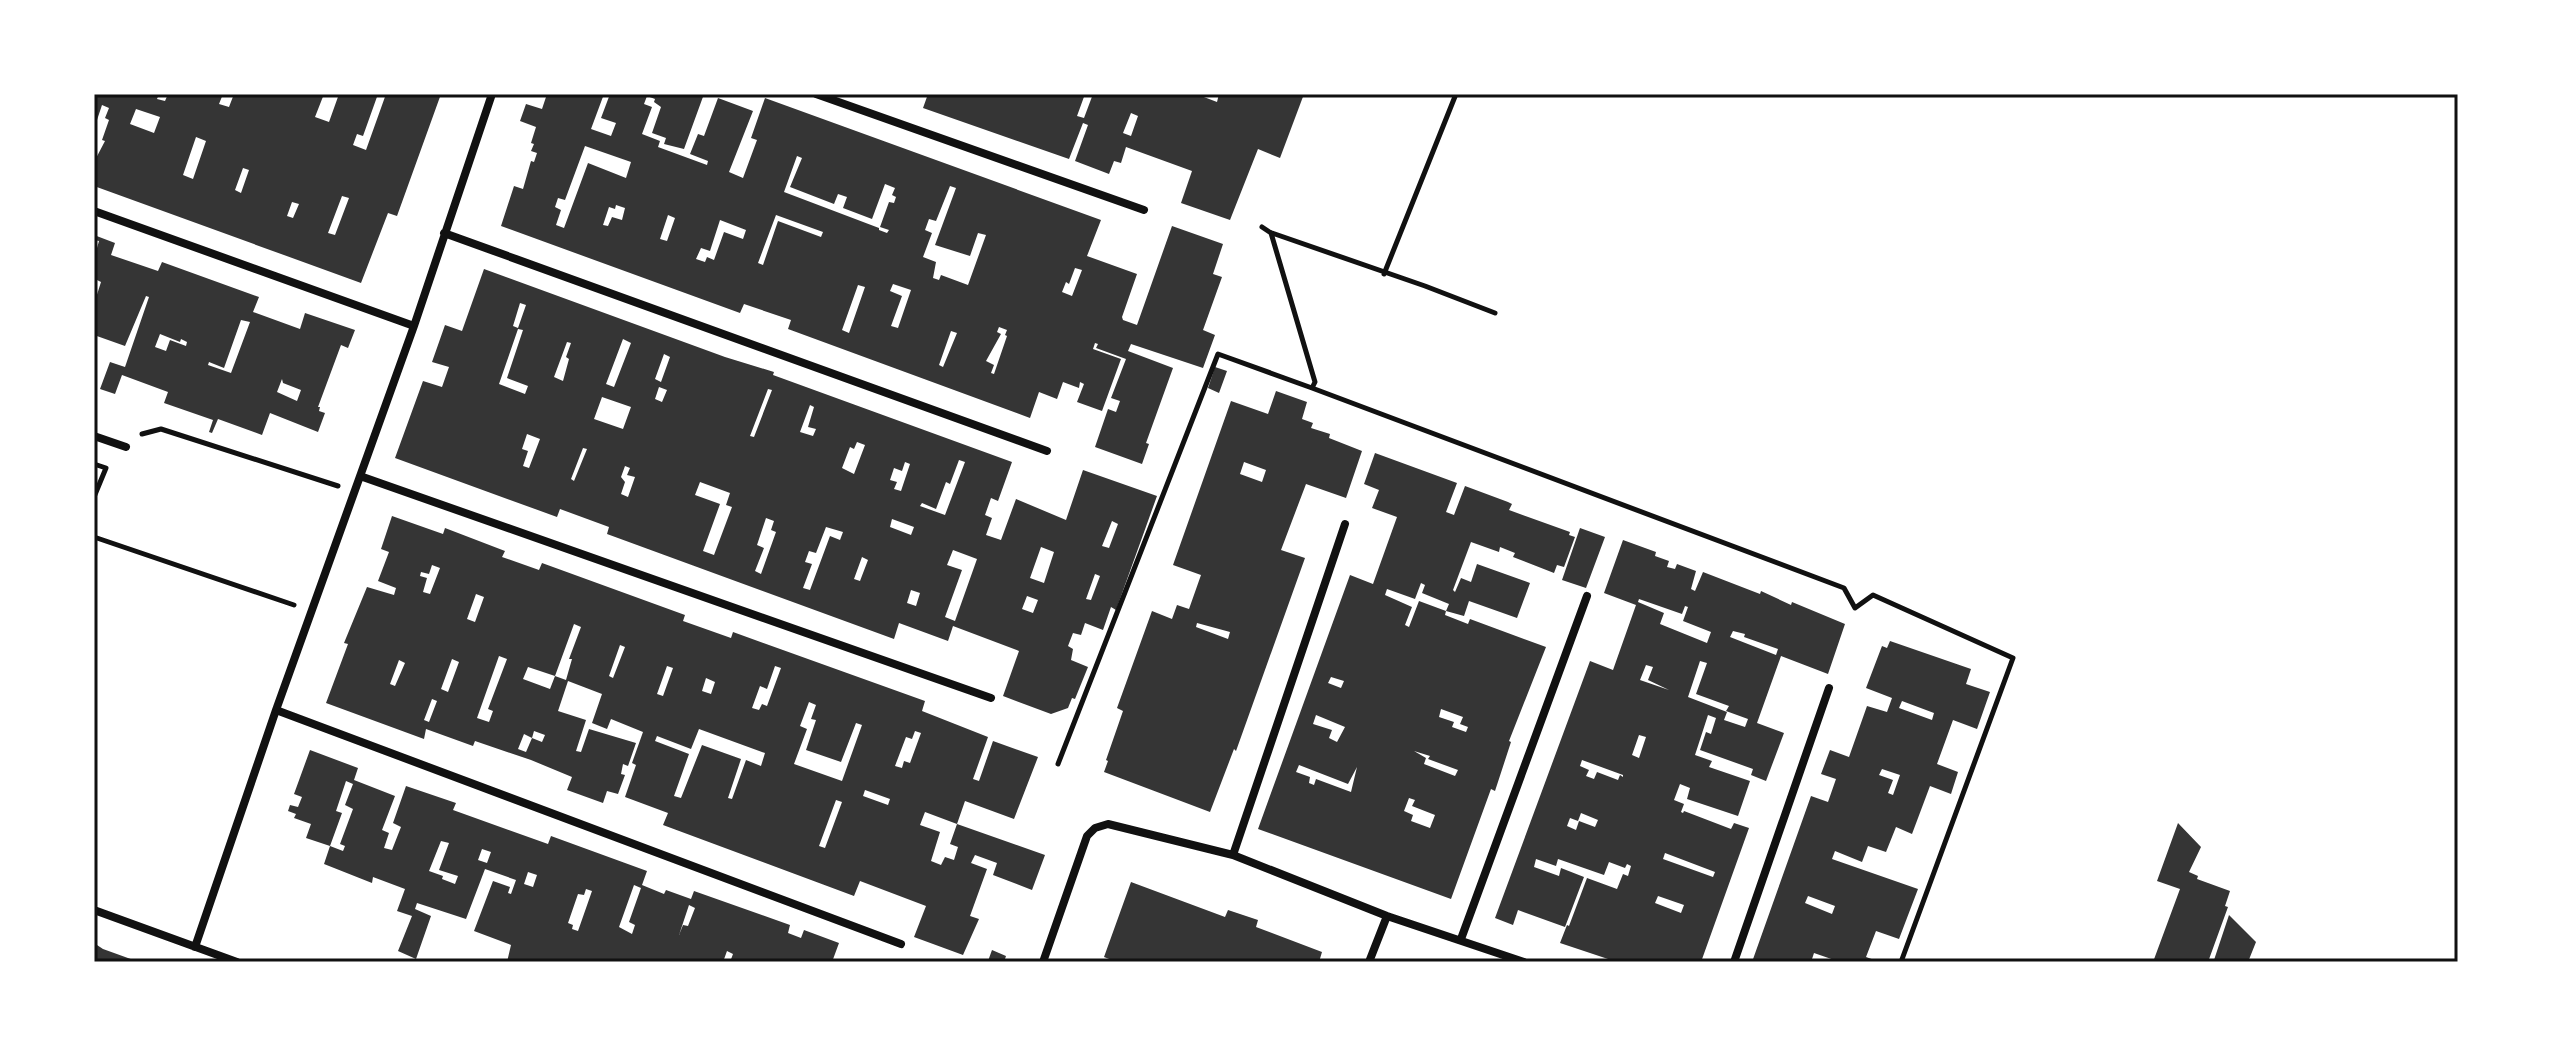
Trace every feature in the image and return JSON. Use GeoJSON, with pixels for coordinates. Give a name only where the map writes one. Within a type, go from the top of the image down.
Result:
{"type":"FeatureCollection","features":[{"type":"Feature","properties":{"kind":"street"},"geometry":{"type":"LineString","coordinates":[[195,947],[276,710],[414,326],[492,94]]}},
{"type":"Feature","properties":{"kind":"street"},"geometry":{"type":"LineString","coordinates":[[816,94],[1144,210]]}},
{"type":"Feature","properties":{"kind":"street"},"geometry":{"type":"LineString","coordinates":[[94,211],[414,326]]}},
{"type":"Feature","properties":{"kind":"street"},"geometry":{"type":"LineString","coordinates":[[444,233],[1047,451]]}},
{"type":"Feature","properties":{"kind":"street"},"geometry":{"type":"LineString","coordinates":[[94,436],[126,447]]}},
{"type":"Feature","properties":{"kind":"street"},"geometry":{"type":"LineString","coordinates":[[360,476],[991,698]]}},
{"type":"Feature","properties":{"kind":"street"},"geometry":{"type":"LineString","coordinates":[[1233,855],[1345,524]]}},
{"type":"Feature","properties":{"kind":"street"},"geometry":{"type":"LineString","coordinates":[[1461,939],[1587,596]]}},
{"type":"Feature","properties":{"kind":"street"},"geometry":{"type":"LineString","coordinates":[[1734,962],[1829,688]]}},
{"type":"Feature","properties":{"kind":"street"},"geometry":{"type":"LineString","coordinates":[[276,710],[901,944]]}},
{"type":"Feature","properties":{"kind":"street"},"geometry":{"type":"LineString","coordinates":[[1043,962],[1087,836],[1095,828],[1108,824],[1233,855],[1387,916],[1524,962]]}},
{"type":"Feature","properties":{"kind":"street"},"geometry":{"type":"LineString","coordinates":[[94,910],[237,962]]}},
{"type":"Feature","properties":{"kind":"street"},"geometry":{"type":"LineString","coordinates":[[1369,962],[1387,916]]}},
{"type":"Feature","properties":{"kind":"path"},"geometry":{"type":"LineString","coordinates":[[1384,274],[1456,94]]}},
{"type":"Feature","properties":{"kind":"path"},"geometry":{"type":"LineString","coordinates":[[1262,227],[1271,233],[1495,313]]}},
{"type":"Feature","properties":{"kind":"path"},"geometry":{"type":"LineString","coordinates":[[1271,233],[1315,382],[1312,388]]}},
{"type":"Feature","properties":{"kind":"path"},"geometry":{"type":"LineString","coordinates":[[1058,764],[1218,354],[1844,588],[1855,608],[1873,595],[2013,658],[1901,962]]}},
{"type":"Feature","properties":{"kind":"path"},"geometry":{"type":"LineString","coordinates":[[94,497],[106,468],[126,447],[142,434],[161,429],[355,491]]}},
{"type":"Feature","properties":{"kind":"path"},"geometry":{"type":"LineString","coordinates":[[94,464],[106,468]]}},
{"type":"Feature","properties":{"kind":"path"},"geometry":{"type":"LineString","coordinates":[[94,537],[312,611]]}},
{"type":"Feature","properties":{"kind":"building"},"geometry":{"type":"Polygon","coordinates":[[[94,94],[159,94],[157,99],[165,101],[168,94],[223,94],[219,104],[229,107],[234,94],[270,94],[276,97],[277,94],[324,94],[315,117],[329,122],[339,94],[378,94],[363,136],[357,134],[353,145],[366,150],[386,94],[441,94],[397,216],[388,213],[361,283],[94,186],[94,162],[105,141],[102,140],[109,120],[105,118],[109,108],[102,105],[94,129],[94,94]],[[136,109],[130,124],[154,133],[160,117],[136,109]],[[196,137],[183,175],[193,179],[206,141],[196,137]],[[243,168],[235,190],[241,193],[249,170],[243,168]],[[342,196],[328,233],[335,235],[349,198],[342,196]],[[292,202],[287,216],[293,218],[299,204],[292,202]]]}},
{"type":"Feature","properties":{"kind":"building"},"geometry":{"type":"Polygon","coordinates":[[[547,94],[604,94],[591,129],[611,136],[616,123],[601,118],[610,94],[704,94],[684,149],[664,144],[666,138],[652,133],[661,107],[654,102],[655,99],[647,96],[644,104],[652,107],[642,134],[660,141],[658,147],[707,165],[708,161],[690,154],[698,134],[704,136],[718,98],[753,111],[729,172],[743,178],[757,140],[751,138],[765,98],[1101,220],[1087,256],[1137,274],[1122,317],[1137,325],[1172,226],[1223,244],[1213,274],[1222,277],[1203,330],[1215,335],[1203,368],[1131,344],[1128,351],[1173,368],[1146,443],[1149,444],[1142,464],[1095,447],[1108,409],[1116,412],[1120,401],[1111,398],[1126,359],[1096,348],[1098,344],[1095,343],[1093,349],[1121,359],[1102,411],[1077,402],[1084,384],[1080,382],[1079,388],[1063,382],[1057,399],[1039,392],[1030,418],[788,329],[791,320],[744,304],[740,313],[501,226],[514,186],[523,189],[531,161],[534,162],[537,153],[531,151],[536,127],[520,121],[526,104],[542,109],[547,94]],[[585,146],[565,200],[558,198],[555,207],[561,210],[556,225],[564,228],[588,163],[626,178],[631,162],[585,146]],[[797,156],[784,192],[887,233],[889,230],[880,227],[889,202],[894,203],[896,197],[892,195],[895,188],[885,184],[872,219],[843,208],[847,197],[838,194],[834,204],[790,187],[802,158],[797,156]],[[950,186],[936,221],[929,219],[925,230],[932,233],[923,257],[936,262],[933,278],[939,280],[941,275],[968,285],[986,235],[978,233],[970,256],[935,245],[956,188],[950,186]],[[616,205],[615,209],[609,207],[603,225],[608,226],[612,217],[622,220],[625,208],[616,205]],[[668,215],[660,239],[667,241],[675,218],[668,215]],[[776,215],[758,263],[763,265],[778,221],[821,237],[823,232],[776,215]],[[720,220],[710,251],[701,248],[696,259],[705,262],[707,257],[714,260],[724,232],[743,239],[746,230],[720,220]],[[1075,268],[1062,292],[1072,296],[1082,270],[1075,268]],[[893,284],[890,291],[902,296],[891,326],[898,328],[911,290],[893,284]],[[858,285],[842,330],[849,333],[865,287],[858,285]],[[999,327],[997,332],[1001,334],[986,361],[994,365],[991,373],[994,374],[1007,330],[999,327]],[[951,331],[939,365],[943,367],[957,333],[951,331]]]}},
{"type":"Feature","properties":{"kind":"building"},"geometry":{"type":"Polygon","coordinates":[[[928,94],[1085,94],[1077,116],[1084,118],[1093,94],[1196,94],[1217,102],[1219,94],[1304,94],[1280,158],[1258,149],[1230,220],[1181,203],[1192,171],[1126,147],[1121,163],[1114,161],[1109,174],[1075,161],[1088,125],[1083,123],[1069,159],[923,108],[928,94]],[[1131,113],[1123,133],[1131,136],[1138,116],[1131,113]]]}},
{"type":"Feature","properties":{"kind":"building"},"geometry":{"type":"Polygon","coordinates":[[[94,235],[115,243],[111,255],[158,271],[162,262],[259,297],[253,312],[300,329],[305,313],[355,330],[348,348],[341,345],[318,407],[325,413],[318,432],[270,413],[262,435],[218,419],[212,433],[209,432],[213,420],[164,403],[168,392],[122,375],[115,394],[100,389],[110,362],[125,367],[149,297],[146,296],[125,346],[94,335],[94,304],[101,282],[97,280],[94,287],[94,247],[97,248],[99,241],[94,240],[94,235]],[[241,320],[224,368],[209,362],[208,365],[231,373],[250,322],[241,320]],[[160,334],[155,347],[166,351],[170,340],[186,346],[187,342],[181,339],[180,342],[160,334]],[[282,379],[277,392],[297,401],[301,390],[283,383],[282,379]]]}},
{"type":"Feature","properties":{"kind":"building"},"geometry":{"type":"Polygon","coordinates":[[[484,269],[774,372],[773,375],[1012,462],[998,501],[991,498],[985,515],[992,518],[986,535],[1001,540],[1016,499],[1066,520],[1083,470],[1157,496],[1116,610],[1111,607],[1103,630],[1085,623],[1081,635],[1073,633],[1068,646],[1073,649],[1071,660],[1088,667],[1075,699],[1072,698],[1068,708],[1051,714],[1003,696],[1019,651],[953,626],[948,641],[899,623],[894,639],[607,534],[609,527],[560,509],[557,517],[395,458],[423,381],[442,387],[449,367],[432,362],[445,325],[462,331],[484,269]],[[520,303],[513,326],[518,328],[526,305],[520,303]],[[518,329],[499,384],[525,394],[528,386],[507,378],[523,330],[518,329]],[[623,339],[606,384],[614,387],[631,343],[623,339]],[[567,342],[554,377],[563,381],[569,359],[566,357],[571,343],[567,342]],[[664,354],[655,379],[661,382],[670,357],[664,354]],[[659,387],[655,399],[662,402],[667,390],[659,387]],[[768,389],[750,436],[754,437],[772,390],[768,389]],[[602,397],[594,419],[623,429],[631,407],[602,397]],[[810,405],[800,432],[813,436],[816,429],[808,427],[814,407],[810,405]],[[527,434],[522,449],[528,451],[523,466],[529,468],[540,439],[527,434]],[[857,442],[854,449],[850,447],[842,468],[854,474],[865,445],[857,442]],[[583,448],[571,479],[574,481],[587,449],[583,448]],[[959,460],[950,484],[946,482],[936,509],[922,503],[920,506],[945,515],[965,462],[959,460]],[[905,462],[902,471],[894,468],[890,480],[897,482],[894,489],[901,491],[910,464],[905,462]],[[625,466],[621,477],[625,482],[621,494],[628,497],[635,477],[627,475],[630,468],[625,466]],[[700,482],[695,495],[720,504],[703,551],[714,555],[732,507],[726,505],[730,493],[700,482]],[[766,518],[757,545],[764,548],[755,571],[761,574],[776,532],[771,530],[774,521],[766,518]],[[892,519],[890,527],[911,535],[914,527],[892,519]],[[1112,521],[1102,546],[1109,548],[1118,524],[1112,521]],[[826,527],[816,553],[809,551],[805,562],[812,564],[803,588],[810,590],[830,536],[840,540],[843,532],[826,527]],[[1041,547],[1030,578],[1044,583],[1054,552],[1041,547]],[[953,550],[947,565],[962,570],[945,617],[955,621],[977,559],[953,550]],[[862,557],[854,579],[860,581],[868,560],[862,557]],[[1095,574],[1086,599],[1091,600],[1100,576],[1095,574]],[[911,590],[907,603],[916,606],[920,593],[911,590]],[[1027,596],[1022,609],[1033,613],[1038,600],[1027,596]]]}},
{"type":"Feature","properties":{"kind":"building"},"geometry":{"type":"Polygon","coordinates":[[[1215,367],[1227,371],[1219,393],[1208,388],[1215,367]]]}},
{"type":"Feature","properties":{"kind":"building"},"geometry":{"type":"Polygon","coordinates":[[[1276,391],[1307,402],[1302,419],[1313,423],[1311,428],[1362,451],[1346,498],[1306,484],[1281,550],[1305,558],[1236,751],[1234,749],[1210,812],[1104,772],[1123,711],[1117,708],[1152,611],[1172,619],[1177,605],[1189,609],[1201,575],[1173,565],[1231,401],[1268,414],[1276,391]],[[1244,462],[1240,474],[1262,482],[1266,470],[1244,462]],[[1197,623],[1196,627],[1228,639],[1230,632],[1197,623]]]}},
{"type":"Feature","properties":{"kind":"building"},"geometry":{"type":"Polygon","coordinates":[[[1375,453],[1457,483],[1446,512],[1454,515],[1465,486],[1508,502],[1512,504],[1509,510],[1570,532],[1569,535],[1575,537],[1564,567],[1557,565],[1554,573],[1513,557],[1515,553],[1500,547],[1499,552],[1471,542],[1453,590],[1455,592],[1461,578],[1471,582],[1477,564],[1530,583],[1517,618],[1469,601],[1464,616],[1446,611],[1445,615],[1468,624],[1470,619],[1546,647],[1509,741],[1495,791],[1491,789],[1451,899],[1258,829],[1350,575],[1373,584],[1397,517],[1372,508],[1379,490],[1364,484],[1375,453]],[[1421,583],[1415,599],[1387,589],[1385,595],[1412,607],[1405,625],[1409,627],[1419,601],[1446,611],[1449,604],[1422,593],[1425,585],[1421,583]],[[1331,677],[1328,683],[1341,688],[1344,681],[1331,677]],[[1441,709],[1439,717],[1454,722],[1452,727],[1466,732],[1468,727],[1460,724],[1463,717],[1441,709]],[[1316,715],[1313,724],[1332,730],[1329,738],[1337,742],[1345,727],[1316,715]],[[1414,751],[1426,758],[1424,764],[1455,776],[1458,770],[1414,751]],[[1299,765],[1296,772],[1310,777],[1309,783],[1314,785],[1316,779],[1351,792],[1357,767],[1348,784],[1299,765]],[[1409,798],[1404,811],[1413,815],[1411,821],[1430,828],[1435,815],[1412,806],[1415,800],[1409,798]]]}},
{"type":"Feature","properties":{"kind":"building"},"geometry":{"type":"Polygon","coordinates":[[[392,516],[443,534],[445,528],[505,551],[502,557],[539,570],[542,563],[685,615],[683,621],[731,638],[733,632],[925,701],[922,711],[988,737],[973,779],[979,781],[993,741],[1038,757],[1014,819],[965,801],[957,824],[1045,855],[1032,890],[993,875],[997,863],[975,855],[971,863],[987,869],[970,916],[979,919],[963,955],[914,937],[926,906],[860,881],[854,896],[663,825],[668,813],[625,797],[643,732],[611,719],[607,729],[592,723],[602,694],[568,681],[558,711],[586,720],[576,751],[581,752],[589,729],[636,743],[628,766],[623,764],[621,774],[625,775],[618,794],[607,791],[603,803],[567,790],[572,777],[531,760],[475,741],[473,746],[426,729],[424,739],[326,703],[348,644],[344,643],[367,587],[394,595],[396,588],[378,581],[389,552],[381,549],[392,516]],[[432,565],[429,574],[421,572],[420,576],[427,578],[423,592],[430,594],[440,568],[432,565]],[[476,594],[467,619],[475,622],[484,597],[476,594]],[[574,624],[555,676],[566,680],[572,659],[569,659],[581,627],[574,624]],[[620,645],[609,676],[613,678],[625,647],[620,645]],[[499,656],[477,718],[489,722],[493,711],[488,709],[507,659],[499,656]],[[452,659],[441,689],[448,692],[459,662],[452,659]],[[399,660],[390,684],[395,686],[405,663],[399,660]],[[667,666],[657,694],[663,696],[673,668],[667,666]],[[775,666],[767,689],[760,686],[752,708],[759,710],[762,704],[767,706],[781,668],[775,666]],[[528,667],[523,679],[550,689],[555,676],[528,667]],[[706,678],[702,691],[711,694],[715,682],[706,678]],[[432,699],[424,720],[429,722],[437,701],[432,699]],[[809,702],[800,726],[807,729],[794,764],[842,781],[862,725],[856,723],[841,762],[806,750],[816,720],[811,719],[816,705],[809,702]],[[699,729],[691,749],[657,736],[655,741],[689,754],[674,796],[681,798],[702,745],[741,759],[728,798],[732,799],[746,760],[761,766],[765,753],[699,729]],[[534,731],[532,738],[542,742],[545,735],[534,731]],[[915,731],[912,739],[906,737],[895,766],[902,768],[904,761],[910,763],[921,733],[915,731]],[[524,734],[518,749],[526,752],[532,738],[524,734]],[[865,790],[863,796],[888,805],[890,799],[865,790]],[[836,800],[819,846],[825,848],[842,802],[836,800]],[[925,812],[920,825],[940,832],[931,861],[941,865],[945,857],[954,860],[958,847],[950,844],[957,824],[925,812]]]}},
{"type":"Feature","properties":{"kind":"building"},"geometry":{"type":"Polygon","coordinates":[[[1580,528],[1605,537],[1586,588],[1562,580],[1580,528]]]}},
{"type":"Feature","properties":{"kind":"building"},"geometry":{"type":"Polygon","coordinates":[[[1623,540],[1656,552],[1655,556],[1669,561],[1667,567],[1675,569],[1677,564],[1696,571],[1691,589],[1695,591],[1703,572],[1760,594],[1761,591],[1791,605],[1792,602],[1845,624],[1828,674],[1781,656],[1757,723],[1784,733],[1766,781],[1751,775],[1753,769],[1700,750],[1706,732],[1711,734],[1716,718],[1708,715],[1695,755],[1712,761],[1709,767],[1750,781],[1738,816],[1687,799],[1690,788],[1680,784],[1674,800],[1684,804],[1683,813],[1731,829],[1734,823],[1749,828],[1701,962],[1617,962],[1560,943],[1587,878],[1617,889],[1623,874],[1628,876],[1631,866],[1627,864],[1625,868],[1609,862],[1604,875],[1558,859],[1556,866],[1536,859],[1534,867],[1559,876],[1561,868],[1584,877],[1565,927],[1518,910],[1513,925],[1495,918],[1590,661],[1613,670],[1636,605],[1604,593],[1623,540]],[[1639,599],[1638,602],[1664,613],[1660,624],[1707,643],[1711,632],[1683,621],[1688,607],[1685,606],[1682,614],[1639,599]],[[1733,631],[1730,637],[1776,655],[1778,649],[1744,637],[1745,634],[1733,631]],[[1700,661],[1688,697],[1727,712],[1724,720],[1745,727],[1748,719],[1726,711],[1729,706],[1696,694],[1707,663],[1700,661]],[[1646,665],[1640,680],[1669,690],[1648,680],[1653,667],[1646,665]],[[1639,735],[1632,755],[1639,758],[1646,737],[1639,735]],[[1582,760],[1580,766],[1589,770],[1586,776],[1594,779],[1597,772],[1618,780],[1620,775],[1623,777],[1623,775],[1582,760]],[[1581,813],[1578,821],[1570,818],[1567,826],[1576,830],[1579,821],[1595,827],[1598,820],[1581,813]],[[1665,853],[1663,859],[1713,877],[1715,872],[1665,853]],[[1658,896],[1655,903],[1681,913],[1684,905],[1658,896]]]}},
{"type":"Feature","properties":{"kind":"building"},"geometry":{"type":"Polygon","coordinates":[[[1890,641],[1971,669],[1966,684],[1990,692],[1977,729],[1953,720],[1937,764],[1958,772],[1951,794],[1930,786],[1912,834],[1896,827],[1886,852],[1868,846],[1862,862],[1835,851],[1832,859],[1918,889],[1899,939],[1876,931],[1866,957],[1880,962],[1840,962],[1814,953],[1811,962],[1752,962],[1811,796],[1828,802],[1836,779],[1821,774],[1830,750],[1849,757],[1867,706],[1887,712],[1892,698],[1866,688],[1882,646],[1887,648],[1890,641]],[[1902,701],[1899,708],[1932,720],[1934,713],[1902,701]],[[1882,769],[1879,775],[1893,780],[1888,793],[1893,795],[1900,775],[1882,769]],[[1808,896],[1805,903],[1832,914],[1835,906],[1808,896]]]}},
{"type":"Feature","properties":{"kind":"building"},"geometry":{"type":"Polygon","coordinates":[[[310,750],[358,768],[354,780],[395,796],[382,830],[389,833],[384,848],[392,850],[401,827],[393,823],[406,786],[456,803],[453,810],[548,844],[551,836],[647,871],[642,885],[664,894],[666,890],[691,899],[694,891],[790,925],[788,933],[801,938],[804,930],[839,943],[832,962],[730,962],[733,954],[727,951],[723,962],[507,962],[511,945],[474,931],[493,881],[510,887],[508,893],[511,894],[516,880],[485,869],[466,919],[417,903],[415,909],[431,916],[416,959],[398,951],[412,916],[397,911],[405,889],[373,877],[372,883],[324,864],[330,846],[306,838],[311,824],[294,818],[296,814],[288,811],[290,805],[298,807],[302,797],[294,794],[310,750]],[[346,781],[336,811],[342,813],[330,846],[343,851],[345,846],[340,844],[353,809],[345,805],[353,784],[346,781]],[[441,841],[429,871],[443,876],[442,879],[455,884],[458,876],[439,870],[449,843],[441,841]],[[482,849],[478,860],[487,863],[491,852],[482,849]],[[528,872],[524,884],[533,887],[537,875],[528,872]],[[634,885],[619,927],[632,934],[635,925],[629,922],[641,888],[634,885]],[[586,889],[584,895],[578,894],[568,923],[578,931],[592,891],[586,889]],[[689,905],[679,935],[683,925],[688,926],[695,908],[689,905]]]}},
{"type":"Feature","properties":{"kind":"building"},"geometry":{"type":"Polygon","coordinates":[[[2178,823],[2201,847],[2189,872],[2198,876],[2197,879],[2230,891],[2225,906],[2228,907],[2208,962],[2153,962],[2180,889],[2157,881],[2178,823]]]}},
{"type":"Feature","properties":{"kind":"building"},"geometry":{"type":"Polygon","coordinates":[[[1131,882],[1225,917],[1228,910],[1258,920],[1256,927],[1322,952],[1319,962],[1117,962],[1104,957],[1131,882]]]}},
{"type":"Feature","properties":{"kind":"building"},"geometry":{"type":"Polygon","coordinates":[[[2229,915],[2256,942],[2248,962],[2214,960],[2229,915]]]}},
{"type":"Feature","properties":{"kind":"building"},"geometry":{"type":"Polygon","coordinates":[[[94,943],[103,949],[139,962],[94,962],[94,943]]]}},
{"type":"Feature","properties":{"kind":"building"},"geometry":{"type":"Polygon","coordinates":[[[992,950],[1006,956],[1004,962],[988,961],[992,950]]]}}]}
